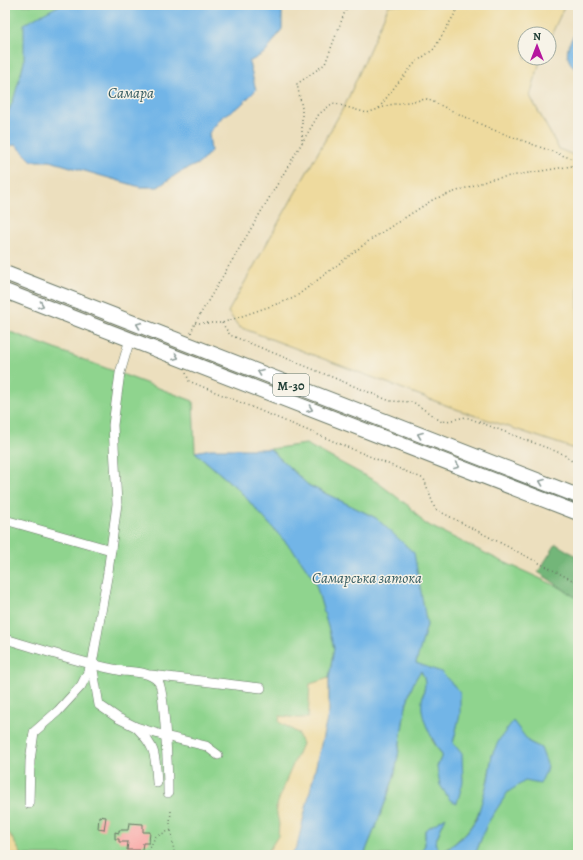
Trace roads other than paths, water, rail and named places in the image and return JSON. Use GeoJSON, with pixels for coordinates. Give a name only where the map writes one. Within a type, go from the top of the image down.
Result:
{"type":"FeatureCollection","features":[{"type":"Feature","properties":{"kind":"highway","name":"М-30"},"geometry":{"type":"LineString","coordinates":[[5,273],[578,496]]}},
{"type":"Feature","properties":{"kind":"highway","name":"М-30"},"geometry":{"type":"LineString","coordinates":[[5,291],[578,513]]}},
{"type":"Feature","properties":{"kind":"lane"},"geometry":{"type":"LineString","coordinates":[[29,804],[30,761],[34,732],[58,711],[81,686],[92,664],[117,504],[113,425],[120,373],[130,339]]}},
{"type":"Feature","properties":{"kind":"lane"},"geometry":{"type":"LineString","coordinates":[[5,520],[111,550]]}},
{"type":"Feature","properties":{"kind":"lane"},"geometry":{"type":"LineString","coordinates":[[5,639],[92,664],[116,669],[149,675],[261,688]]}},
{"type":"Feature","properties":{"kind":"lane"},"geometry":{"type":"LineString","coordinates":[[92,664],[99,705],[118,718],[136,727],[206,746],[218,755]]}},
{"type":"Feature","properties":{"kind":"lane"},"geometry":{"type":"LineString","coordinates":[[149,675],[159,682],[161,691],[168,793]]}},
{"type":"Feature","properties":{"kind":"lane"},"geometry":{"type":"LineString","coordinates":[[136,727],[148,740],[154,752],[157,782]]}},
{"type":"Feature","properties":{"kind":"water","name":"Самара"},"geometry":{"type":"Polygon","coordinates":[[[60,5],[284,5],[282,10],[282,29],[266,52],[249,62],[256,90],[240,106],[222,117],[209,133],[211,151],[200,163],[180,172],[158,187],[140,187],[50,161],[32,161],[16,145],[5,146],[5,120],[14,98],[24,62],[24,24],[60,5]]]}},
{"type":"Feature","properties":{"kind":"water"},"geometry":{"type":"Polygon","coordinates":[[[578,29],[578,72],[569,61],[568,50],[571,40],[578,29]]]}},
{"type":"Feature","properties":{"kind":"water","name":"Самарська затока"},"geometry":{"type":"Polygon","coordinates":[[[210,449],[270,449],[308,485],[376,518],[414,553],[427,625],[416,663],[441,672],[460,692],[460,714],[453,743],[462,754],[463,782],[457,803],[450,800],[440,785],[437,767],[442,755],[430,733],[423,715],[422,704],[425,681],[421,671],[414,681],[409,694],[393,780],[364,855],[291,855],[297,846],[329,711],[329,678],[334,648],[315,581],[298,556],[239,490],[195,452],[210,449]]]}},
{"type":"Feature","properties":{"kind":"water"},"geometry":{"type":"Polygon","coordinates":[[[513,721],[529,742],[541,748],[548,767],[540,784],[525,781],[508,792],[487,824],[475,855],[419,855],[425,845],[425,830],[446,817],[435,843],[439,850],[448,849],[465,835],[477,818],[488,780],[492,755],[499,740],[513,721]]]}}]}
